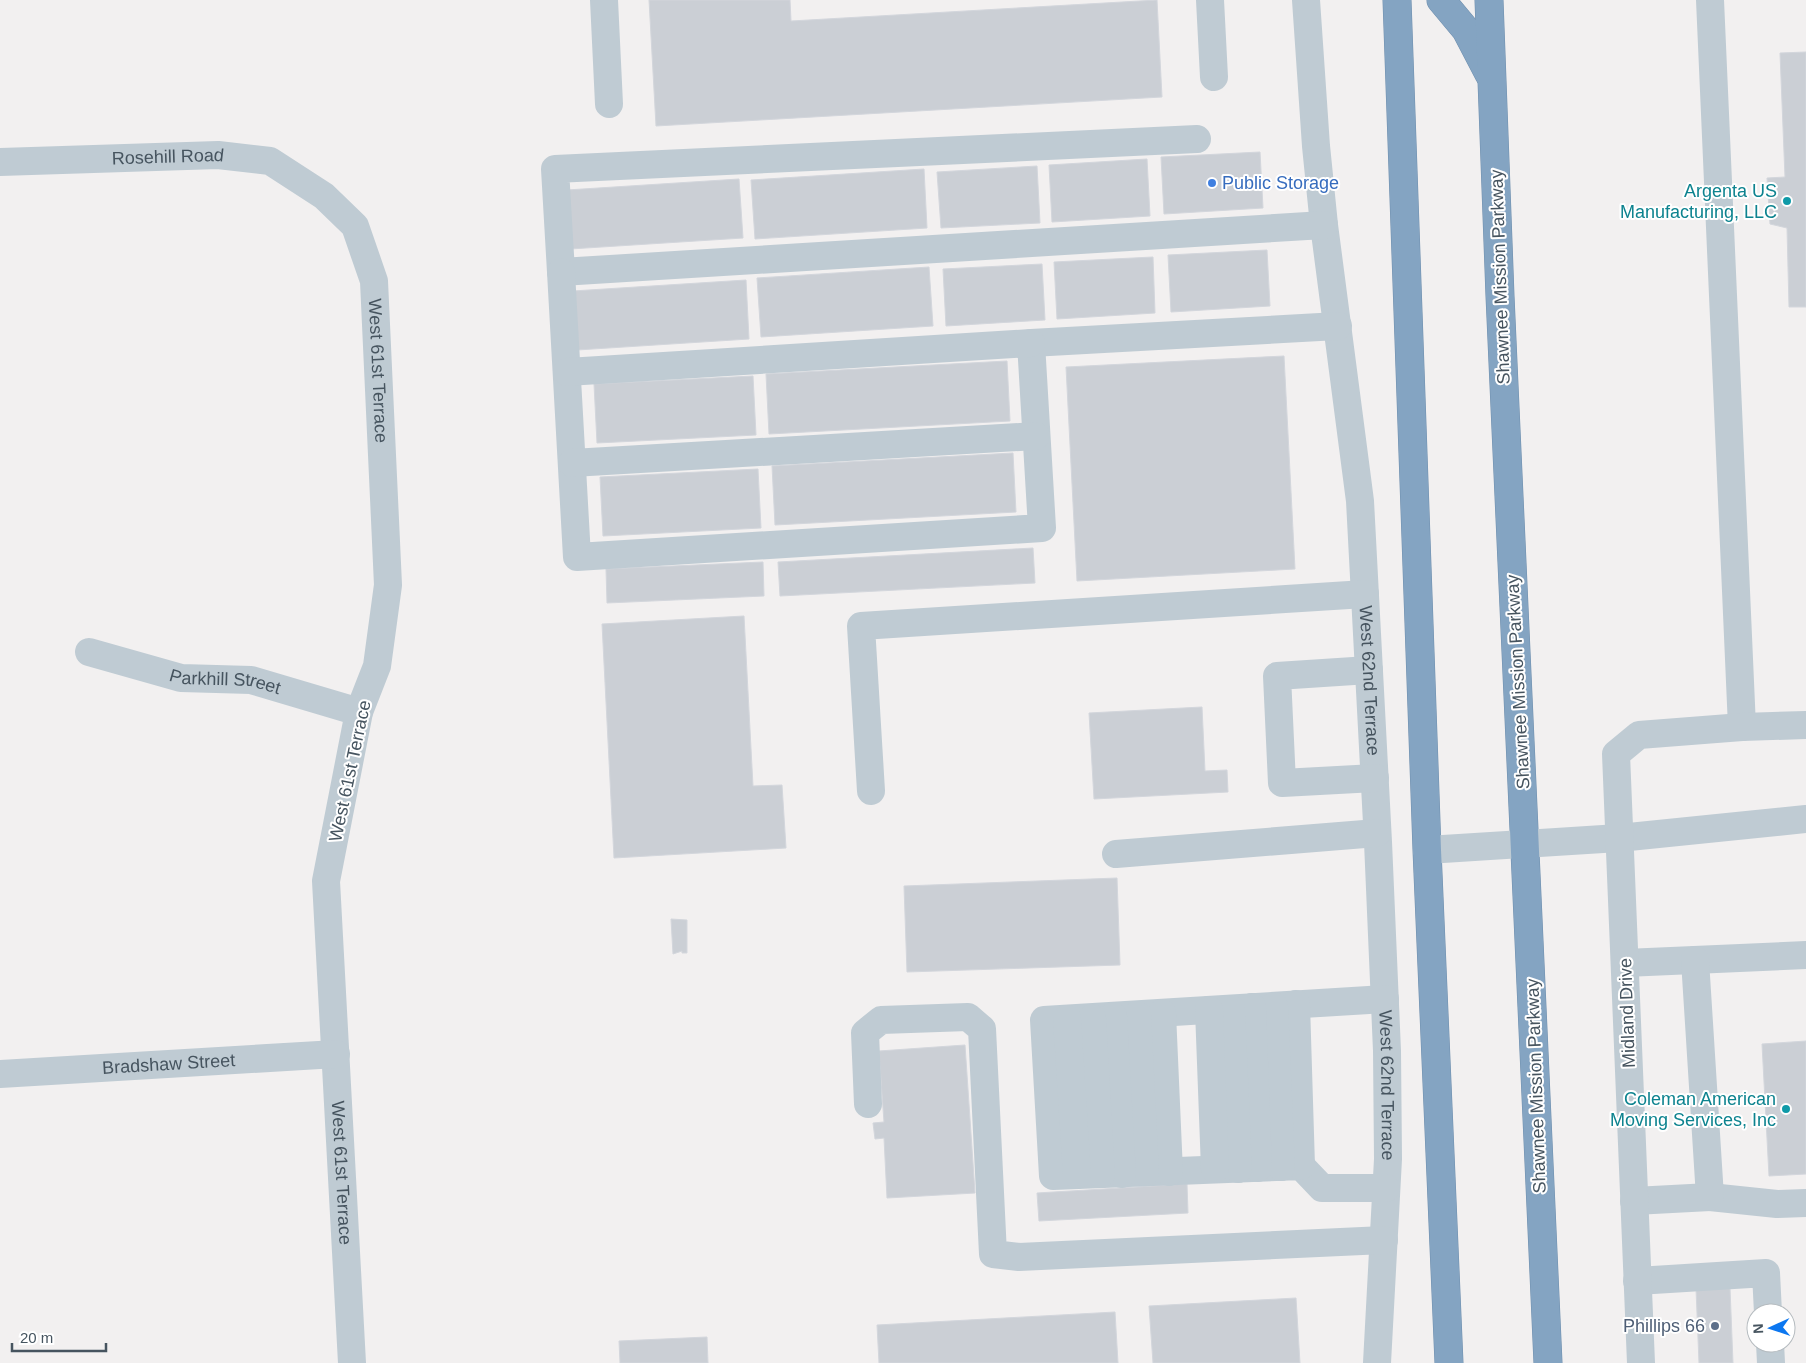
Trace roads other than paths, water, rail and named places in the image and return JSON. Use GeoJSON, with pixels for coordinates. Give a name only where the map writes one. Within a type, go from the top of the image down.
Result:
{"type":"FeatureCollection","features":[{"type":"Feature","properties":{"kind":"highway"},"geometry":{"type":"LineString","coordinates":[[1397,0],[1427,850],[1453,1357]]}},
{"type":"Feature","properties":{"kind":"highway"},"geometry":{"type":"LineString","coordinates":[[1441,0],[1466,30],[1492,80]]}},
{"type":"Feature","properties":{"kind":"highway","name":"Shawnee Mission Parkway"},"geometry":{"type":"LineString","coordinates":[[1489,0],[1548,1363]]}},
{"type":"Feature","properties":{"kind":"street"},"geometry":{"type":"LineString","coordinates":[[604,0],[609,104]]}},
{"type":"Feature","properties":{"kind":"street"},"geometry":{"type":"LineString","coordinates":[[1210,0],[1214,77]]}},
{"type":"Feature","properties":{"kind":"street","name":"West 62nd Terrace"},"geometry":{"type":"LineString","coordinates":[[1306,0],[1316,146],[1324,226],[1360,501],[1378,833],[1387,1061],[1386,1188],[1377,1363]]}},
{"type":"Feature","properties":{"kind":"street"},"geometry":{"type":"LineString","coordinates":[[1710,0],[1742,727],[1806,725]]}},
{"type":"Feature","properties":{"kind":"street"},"geometry":{"type":"LineString","coordinates":[[1031,343],[1042,528],[577,557],[555,169],[1197,139]]}},
{"type":"Feature","properties":{"kind":"street","name":"Rosehill Road"},"geometry":{"type":"LineString","coordinates":[[0,162],[218,155],[270,161],[324,196]]}},
{"type":"Feature","properties":{"kind":"street","name":"West 61st Terrace"},"geometry":{"type":"LineString","coordinates":[[324,196],[355,226],[374,281],[388,585],[377,666],[359,712],[326,881],[352,1363]]}},
{"type":"Feature","properties":{"kind":"street"},"geometry":{"type":"LineString","coordinates":[[561,272],[1324,226]]}},
{"type":"Feature","properties":{"kind":"street"},"geometry":{"type":"LineString","coordinates":[[566,372],[1338,326]]}},
{"type":"Feature","properties":{"kind":"street"},"geometry":{"type":"LineString","coordinates":[[572,463],[1036,436]]}},
{"type":"Feature","properties":{"kind":"street"},"geometry":{"type":"LineString","coordinates":[[871,791],[861,626],[1365,594]]}},
{"type":"Feature","properties":{"kind":"street","name":"Parkhill Street"},"geometry":{"type":"LineString","coordinates":[[90,652],[181,678],[251,680],[359,712]]}},
{"type":"Feature","properties":{"kind":"street"},"geometry":{"type":"LineString","coordinates":[[1369,670],[1277,676],[1282,783],[1375,778]]}},
{"type":"Feature","properties":{"kind":"street","name":"Midland Drive"},"geometry":{"type":"LineString","coordinates":[[1641,1363],[1616,754],[1639,735],[1742,727]]}},
{"type":"Feature","properties":{"kind":"street"},"geometry":{"type":"LineString","coordinates":[[1427,850],[1619,838],[1806,819]]}},
{"type":"Feature","properties":{"kind":"street"},"geometry":{"type":"LineString","coordinates":[[1116,854],[1378,833]]}},
{"type":"Feature","properties":{"kind":"street"},"geometry":{"type":"LineString","coordinates":[[1625,963],[1806,955]]}},
{"type":"Feature","properties":{"kind":"street"},"geometry":{"type":"LineString","coordinates":[[1695,960],[1710,1197]]}},
{"type":"Feature","properties":{"kind":"street"},"geometry":{"type":"LineString","coordinates":[[1385,999],[1044,1020],[1053,1176],[1259,1168],[1322,1188],[1386,1188]]}},
{"type":"Feature","properties":{"kind":"street"},"geometry":{"type":"LineString","coordinates":[[1252,1007],[1259,1168]]}},
{"type":"Feature","properties":{"kind":"street"},"geometry":{"type":"LineString","coordinates":[[1252,1007],[1259,1168]]}},
{"type":"Feature","properties":{"kind":"street"},"geometry":{"type":"LineString","coordinates":[[1252,1007],[1259,1168]]}},
{"type":"Feature","properties":{"kind":"street"},"geometry":{"type":"LineString","coordinates":[[1114,1016],[1123,1173]]}},
{"type":"Feature","properties":{"kind":"street"},"geometry":{"type":"LineString","coordinates":[[1114,1016],[1123,1173]]}},
{"type":"Feature","properties":{"kind":"street"},"geometry":{"type":"LineString","coordinates":[[868,1104],[865,1034],[881,1020],[968,1017],[982,1029],[994,1254],[1019,1257],[1384,1240]]}},
{"type":"Feature","properties":{"kind":"street","name":"Bradshaw Street"},"geometry":{"type":"LineString","coordinates":[[0,1074],[336,1054]]}},
{"type":"Feature","properties":{"kind":"street"},"geometry":{"type":"LineString","coordinates":[[1634,1201],[1710,1197],[1777,1204],[1806,1203]]}},
{"type":"Feature","properties":{"kind":"street"},"geometry":{"type":"LineString","coordinates":[[1637,1281],[1766,1273],[1768,1303]]}},
{"type":"Feature","properties":{"kind":"place","name":"Public Storage"},"geometry":{"type":"Point","coordinates":[1212,183]}},
{"type":"Feature","properties":{"kind":"place","name":"Argenta US Manufacturing, LLC"},"geometry":{"type":"Point","coordinates":[1787,201]}},
{"type":"Feature","properties":{"kind":"place","name":"Coleman American Moving Services, Inc"},"geometry":{"type":"Point","coordinates":[1786,1109]}},
{"type":"Feature","properties":{"kind":"place","name":"Phillips 66"},"geometry":{"type":"Point","coordinates":[1715,1326]}}]}
